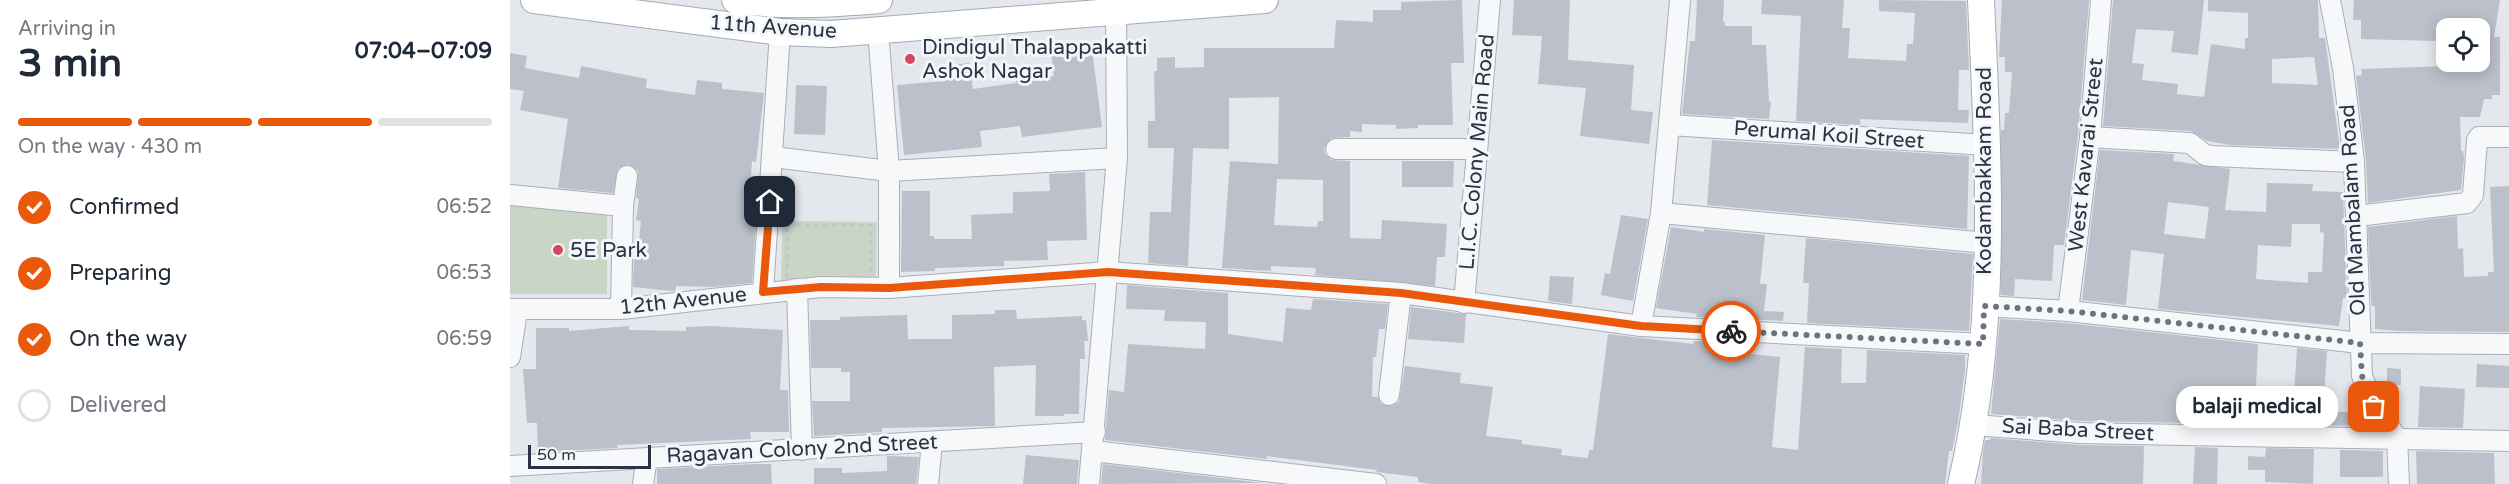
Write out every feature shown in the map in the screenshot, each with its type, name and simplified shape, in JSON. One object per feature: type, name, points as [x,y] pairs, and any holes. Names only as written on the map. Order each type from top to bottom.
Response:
[{"type":"main road","name":"11th Avenue","points":[[534,0],[780,32],[831,34],[1117,6],[1265,0]]},
{"type":"main road","name":"11th Avenue","points":[[735,0],[765,4],[879,0]]},
{"type":"main road","name":"Kodambakkam Road","points":[[1961,484],[1974,425],[1983,344],[1987,243],[1987,145],[1981,0]]},
{"type":"main road","points":[[831,34],[834,2]]},
{"type":"street","name":"L.I.C. Colony Main Road","points":[[1464,303],[1490,0]]},
{"type":"street","points":[[1641,326],[1661,213],[1680,0]]},
{"type":"street","name":"West Kavarai Street","points":[[2068,311],[2090,137],[2101,0]]},
{"type":"street","name":"Old Mambalam Road","points":[[2330,0],[2343,68],[2354,162],[2362,376],[2374,407],[2397,438]]},
{"type":"street","points":[[1089,484],[1117,158],[1117,6]]},
{"type":"street","points":[[878,30],[889,171],[889,288]]},
{"type":"street","points":[[763,292],[780,32]]},
{"type":"street","name":"Perumal Koil Street","points":[[1670,125],[1987,145]]},
{"type":"street","points":[[2090,137],[2190,143],[2205,155],[2212,156],[2354,162]]},
{"type":"street","points":[[2357,216],[2467,203],[2473,195],[2477,140],[2479,137],[2509,137]]},
{"type":"street","points":[[1336,149],[1476,149]]},
{"type":"street","points":[[773,157],[889,171],[1117,158]]},
{"type":"street","points":[[621,309],[623,206],[627,176]]},
{"type":"street","points":[[510,195],[623,206]]},
{"type":"street","points":[[1661,213],[1987,243]]},
{"type":"street","name":"12th Avenue","points":[[513,310],[621,309],[763,292],[792,284],[889,288],[1108,272],[1401,293],[1641,326],[1983,344]]},
{"type":"street","points":[[792,284],[802,450]]},
{"type":"street","points":[[1389,395],[1401,293]]},
{"type":"street","points":[[1984,306],[2068,311],[2360,343],[2509,345]]},
{"type":"street","points":[[510,357],[513,310]]},
{"type":"street","name":"Sai Baba Street","points":[[1974,425],[2080,433],[2509,441]]},
{"type":"street","points":[[2397,438],[2398,484]]},
{"type":"street","points":[[928,484],[932,442]]},
{"type":"street","name":"Ragavan Colony 2nd Street","points":[[510,466],[932,442],[1094,442],[1376,484]]},
{"type":"street","points":[[643,484],[647,458]]},
{"type":"path","points":[[787,225],[871,225],[871,280],[792,284],[787,225]]},
{"type":"green space","name":"5E Park","points":[[510,197],[607,207],[607,294],[510,294]]},
{"type":"green space","points":[[782,221],[877,222],[876,283],[781,282]]},
{"type":"building","points":[[1462,0],[1464,63],[1451,63],[1453,125],[1418,125],[1418,128],[1396,129],[1396,125],[1362,124],[1362,132],[1350,131],[1350,137],[1331,138],[1324,148],[1325,154],[1331,160],[1350,161],[1350,238],[1381,239],[1382,220],[1447,224],[1445,257],[1437,257],[1435,286],[1315,275],[1316,268],[1271,266],[1271,271],[1222,268],[1230,161],[1278,164],[1279,97],[1229,98],[1229,149],[1193,148],[1188,266],[1148,263],[1150,212],[1171,212],[1174,148],[1148,148],[1148,121],[1155,121],[1154,71],[1157,71],[1157,58],[1175,57],[1175,68],[1204,67],[1204,48],[1334,48],[1336,20],[1373,22],[1373,10],[1401,10],[1401,2]],"holes":[[[1277,179],[1323,180],[1323,221],[1318,221],[1317,227],[1274,225]]]},
{"type":"building","points":[[1514,0],[1570,0],[1568,60],[1634,65],[1631,110],[1653,112],[1649,144],[1580,136],[1586,88],[1538,84],[1542,36],[1512,35]]},
{"type":"building","points":[[1697,0],[1724,0],[1723,22],[1725,26],[1752,26],[1752,45],[1766,45],[1769,102],[1771,102],[1769,119],[1682,114],[1690,41],[1695,41]]},
{"type":"building","points":[[1762,0],[1844,0],[1842,28],[1850,28],[1848,58],[1906,61],[1907,44],[1913,44],[1915,13],[1879,11],[1879,0],[1966,1],[1969,70],[1959,70],[1958,110],[1969,110],[1968,123],[1860,119],[1860,125],[1796,121],[1801,16],[1761,14]]},
{"type":"building","points":[[2002,0],[2089,0],[2078,136],[2064,245],[2054,245],[2052,281],[2015,279],[2014,296],[2001,295],[2001,130],[2004,130],[2005,113],[2009,113],[2012,72],[2005,72],[2005,57],[1999,57]]},
{"type":"building","points":[[2113,0],[2204,0],[2198,55],[2171,52],[2174,31],[2136,29],[2132,63],[2144,64],[2142,80],[2178,84],[2177,94],[2204,97],[2211,44],[2245,49],[2245,38],[2248,38],[2248,13],[2208,11],[2208,0],[2318,0],[2319,38],[2325,38],[2340,149],[2230,145],[2207,141],[2191,131],[2103,126]],"holes":[[[2314,57],[2318,85],[2272,83],[2272,59]]]},
{"type":"building","points":[[2354,0],[2500,0],[2494,37],[2500,37],[2500,95],[2492,95],[2492,99],[2484,99],[2480,117],[2460,117],[2461,151],[2464,157],[2461,190],[2368,203],[2366,161],[2356,76],[2362,75],[2361,69],[2436,66],[2436,72],[2490,72],[2490,18],[2436,18],[2436,41],[2361,39],[2361,20],[2353,20]]},
{"type":"building","points":[[1091,42],[1102,127],[1022,137],[1020,126],[980,131],[982,147],[904,155],[897,85],[946,81],[943,66],[969,63],[973,89],[1016,83],[1016,80],[1054,76],[1050,47]]},
{"type":"building","points":[[510,53],[527,56],[525,68],[579,78],[581,66],[647,79],[646,88],[695,95],[697,80],[722,83],[722,89],[764,93],[756,162],[752,161],[750,191],[758,192],[752,283],[714,287],[676,286],[675,291],[633,287],[634,259],[637,259],[641,221],[636,220],[639,199],[636,198],[638,171],[628,164],[618,168],[613,193],[558,188],[568,119],[520,110],[524,91],[510,89]]},
{"type":"building","points":[[796,85],[827,86],[825,135],[794,134]]},
{"type":"building","points":[[1712,140],[1969,156],[1967,229],[1707,205]]},
{"type":"building","points":[[2100,150],[2174,154],[2173,161],[2230,169],[2225,210],[2266,212],[2267,183],[2313,184],[2312,191],[2343,192],[2347,298],[2343,298],[2339,326],[2158,309],[2164,254],[2131,250],[2126,305],[2082,300]],"holes":[[[2168,202],[2209,207],[2205,239],[2164,234]],[[2292,224],[2320,224],[2320,232],[2324,233],[2322,272],[2308,272],[2308,283],[2256,279],[2258,245],[2291,247]]]},
{"type":"building","points":[[1402,161],[1454,161],[1453,187],[1402,187]]},
{"type":"building","points":[[1085,172],[1087,240],[1047,241],[1048,260],[1004,261],[1004,266],[935,268],[935,271],[901,272],[902,191],[930,191],[930,236],[934,236],[934,239],[972,239],[971,215],[1013,213],[1013,192],[1050,191],[1049,174]]},
{"type":"building","points":[[2509,186],[2509,332],[2375,329],[2375,306],[2372,306],[2371,298],[2368,227],[2457,216],[2458,249],[2463,248],[2464,277],[2488,276],[2488,272],[2494,272],[2490,187]]},
{"type":"building","points":[[1621,215],[1648,219],[1633,301],[1601,295],[1605,273],[1610,274]]},
{"type":"building","points":[[1671,227],[1704,232],[1704,229],[1765,235],[1760,284],[1767,284],[1764,311],[1784,312],[1783,321],[1696,317],[1697,314],[1656,308]]},
{"type":"building","points":[[1806,238],[1973,254],[1969,331],[1807,323],[1809,283],[1803,283]]},
{"type":"building","points":[[1550,276],[1574,277],[1572,304],[1548,301]]},
{"type":"building","points":[[1127,285],[1228,293],[1228,334],[1283,342],[1286,308],[1311,310],[1313,299],[1388,304],[1385,329],[1379,329],[1376,357],[1373,357],[1372,397],[1378,397],[1381,404],[1393,406],[1399,402],[1405,366],[1461,373],[1460,383],[1493,387],[1486,436],[1522,440],[1522,444],[1562,449],[1561,455],[1588,458],[1589,450],[1593,450],[1608,334],[1693,344],[1694,341],[1750,344],[1750,354],[1780,357],[1772,447],[1798,450],[1805,347],[1842,349],[1841,383],[1866,383],[1867,350],[1965,355],[1965,370],[1958,422],[1952,451],[1949,451],[1945,484],[1431,484],[1418,482],[1418,477],[1376,472],[1377,470],[1267,456],[1267,459],[1105,440],[1109,390],[1124,392],[1128,344],[1205,349],[1206,322],[1164,321],[1165,310],[1126,309]]},
{"type":"building","points":[[1411,307],[1466,314],[1464,343],[1408,339]]},
{"type":"building","points":[[995,310],[1016,310],[1017,319],[1082,316],[1082,320],[1086,320],[1088,341],[1084,341],[1085,359],[1080,359],[1079,414],[1035,416],[1036,365],[994,367],[995,426],[882,428],[882,432],[814,436],[812,401],[850,401],[850,372],[841,372],[841,368],[811,368],[810,320],[907,315],[908,339],[952,339],[952,315],[995,314]]},
{"type":"building","points":[[2000,319],[2067,323],[2258,344],[2255,410],[2293,411],[2297,348],[2327,351],[2323,411],[2365,413],[2366,426],[2081,421],[1991,414]]},
{"type":"building","points":[[629,326],[629,330],[686,331],[686,327],[711,326],[783,330],[780,390],[788,390],[789,432],[750,432],[751,439],[617,445],[618,448],[538,452],[537,423],[527,423],[523,369],[536,369],[536,328],[569,328],[569,331]]},
{"type":"building","points":[[2477,364],[2509,366],[2509,388],[2476,387]]},
{"type":"building","points":[[2387,368],[2401,369],[2401,385],[2387,385]]},
{"type":"building","points":[[2420,386],[2465,389],[2463,428],[2418,427]]},
{"type":"building","points":[[1990,438],[2079,445],[2144,446],[2143,484],[1981,484],[1985,440],[1990,440]]},
{"type":"building","points":[[2195,447],[2218,448],[2217,484],[2193,484]]},
{"type":"building","points":[[2266,448],[2314,449],[2313,484],[2265,482],[2265,470],[2248,470],[2248,456],[2265,457]]},
{"type":"building","points":[[2340,450],[2383,451],[2383,477],[2340,477]]},
{"type":"building","points":[[2416,451],[2494,453],[2495,484],[2417,484]]},
{"type":"building","points":[[1026,455],[1079,460],[1077,484],[1023,484]]},
{"type":"building","points":[[887,456],[919,457],[916,484],[814,484],[814,468],[842,468],[842,473],[887,471]]},
{"type":"building","points":[[771,464],[772,484],[657,484],[657,469]]},
{"type":"building","points":[[1103,464],[1263,483],[1101,484]]},
{"type":"way so far","points":[[1731,331],[1983,344],[1984,306],[2068,311],[2360,343],[2362,376],[2374,407]]},
{"type":"place","name":"Dindigul Thalappakatti Ashok Nagar","points":[[910,59]]},
{"type":"place","name":"5E Park","points":[[558,250]]},
{"type":"place","name":"balaji medical","points":[[2374,407]]},
{"type":"route","points":[[770,202],[763,292],[821,287],[889,288],[1108,272],[1401,293],[1641,326],[1731,331]]}]
